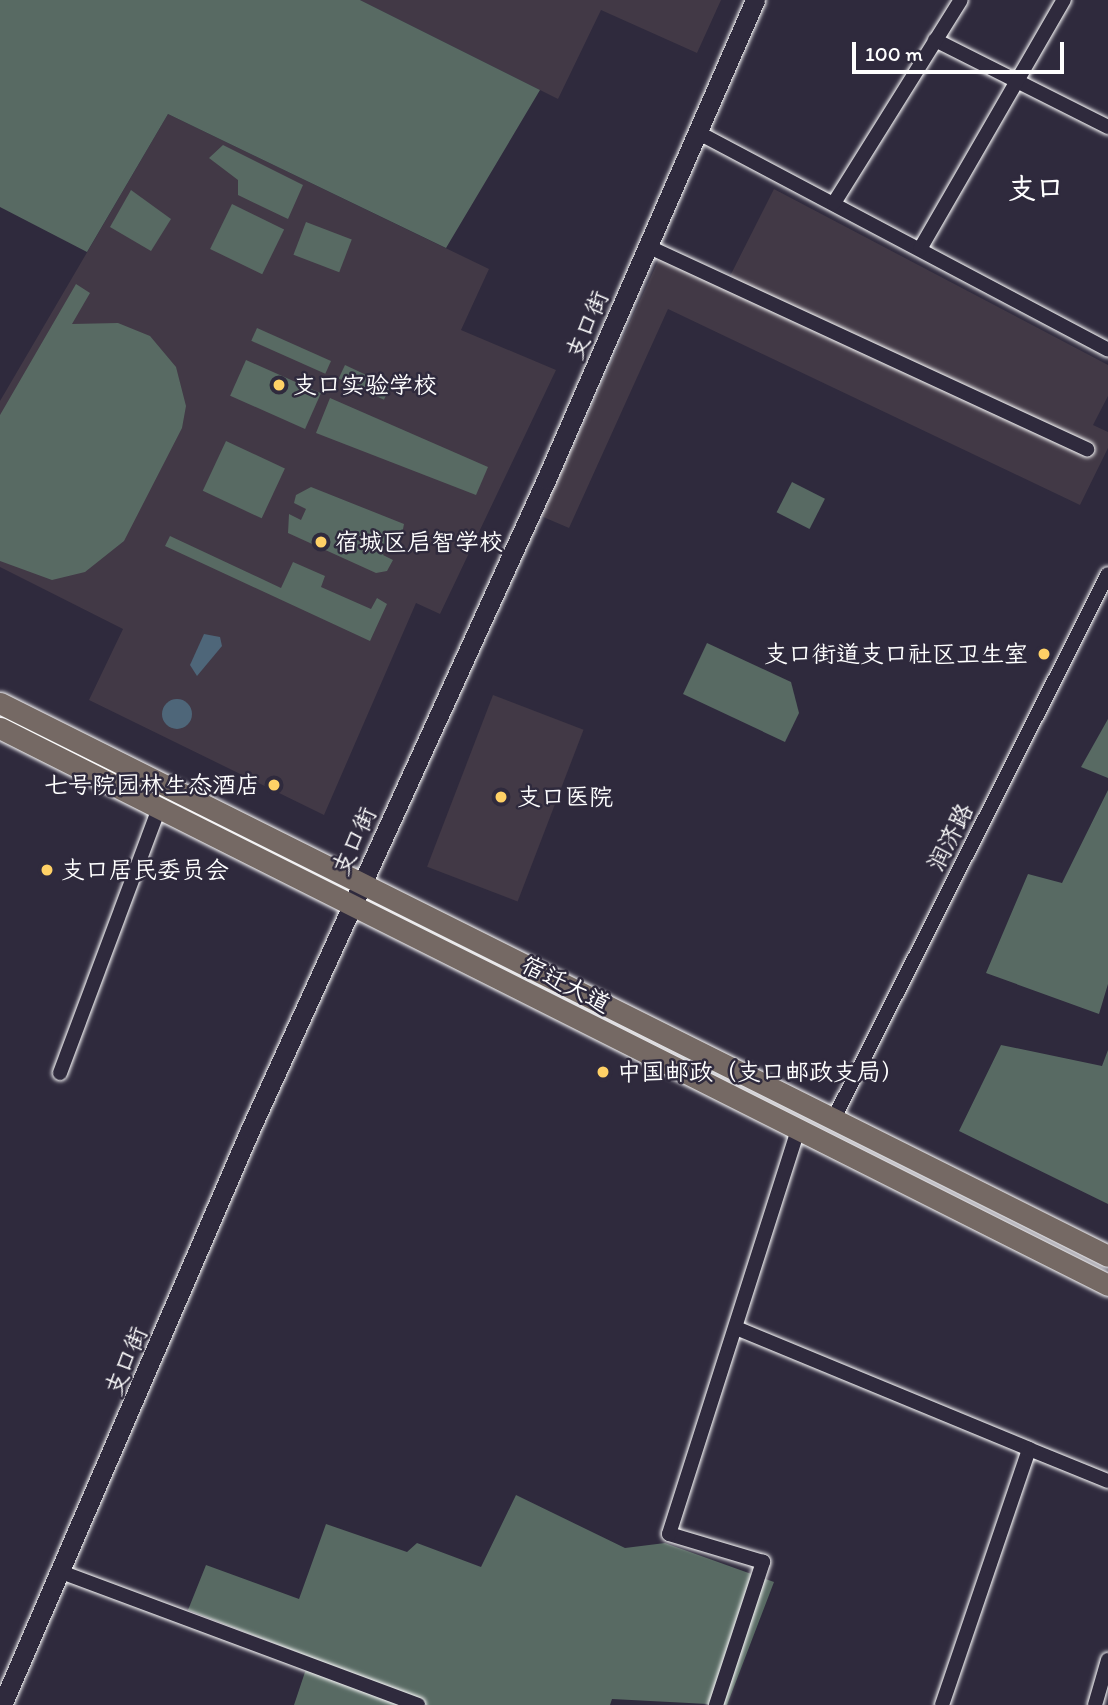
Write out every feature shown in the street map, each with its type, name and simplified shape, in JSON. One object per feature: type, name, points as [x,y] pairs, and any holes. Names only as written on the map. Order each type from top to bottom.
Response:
[{"type":"main road","name":"宿迁大道","points":[[0,703],[1108,1256]]},
{"type":"main road","name":"宿迁大道","points":[[0,728],[1108,1286]]},
{"type":"street","name":"支口街","points":[[2,1705],[361,884],[755,0]]},
{"type":"street","points":[[834,203],[961,0]]},
{"type":"street","points":[[920,249],[1064,0]]},
{"type":"street","points":[[935,40],[1108,127]]},
{"type":"street","points":[[697,132],[1108,350]]},
{"type":"street","points":[[647,246],[1087,449]]},
{"type":"street","name":"润济路","points":[[834,1120],[1108,574]]},
{"type":"street","points":[[60,1073],[159,808]]},
{"type":"street","points":[[716,1705],[763,1562],[669,1534],[798,1130]]},
{"type":"street","points":[[736,1328],[1108,1481]]},
{"type":"street","points":[[942,1705],[1029,1449]]},
{"type":"street","points":[[61,1572],[418,1705]]},
{"type":"street","points":[[1095,1705],[1108,1660]]},
{"type":"shaded area","points":[[360,0],[721,0],[697,53],[601,10],[558,99]]},
{"type":"shaded area","name":"支口实验学校","points":[[168,114],[489,269],[461,330],[556,370],[440,614],[416,603],[324,815],[89,700],[123,629],[0,567],[0,401]]},
{"type":"shaded area","points":[[774,189],[1108,365],[1108,396],[1093,425],[1108,432],[1108,448],[1080,505],[668,309],[569,528],[541,516],[660,257],[725,286]]},
{"type":"shaded area","name":"支口医院","points":[[493,695],[584,730],[518,902],[427,867]]},
{"type":"green space","points":[[0,0],[360,0],[540,90],[446,248],[168,114],[87,252],[0,207]]},
{"type":"green space","points":[[223,145],[303,185],[288,219],[238,195],[238,180],[209,158]]},
{"type":"green space","points":[[131,190],[171,219],[151,251],[110,227]]},
{"type":"green space","points":[[232,204],[284,229],[262,274],[210,249]]},
{"type":"green space","points":[[306,222],[352,240],[339,272],[293,255]]},
{"type":"green space","points":[[76,284],[90,293],[72,324],[118,323],[150,336],[176,367],[186,406],[182,428],[124,541],[85,572],[52,580],[0,561],[0,415]]},
{"type":"green space","points":[[257,328],[331,361],[325,374],[251,341]]},
{"type":"green space","points":[[246,360],[321,393],[305,429],[230,396]]},
{"type":"green space","points":[[345,365],[390,386],[384,400],[339,379]]},
{"type":"green space","points":[[330,398],[488,467],[476,495],[316,433]]},
{"type":"green space","points":[[226,441],[285,468],[262,518],[203,491]]},
{"type":"green space","points":[[792,482],[825,499],[810,529],[777,512]]},
{"type":"green space","points":[[311,487],[404,524],[399,550],[388,544],[383,555],[393,560],[387,571],[376,573],[288,533],[289,514],[301,520],[306,509],[294,503],[296,495]]},
{"type":"green space","points":[[170,536],[281,588],[293,562],[325,576],[321,587],[371,609],[377,598],[387,604],[370,641],[165,546]]},
{"type":"green space","points":[[707,643],[791,682],[799,713],[785,742],[683,694]]},
{"type":"green space","points":[[1108,719],[1108,778],[1081,767]]},
{"type":"green space","points":[[1108,790],[1108,984],[1099,1014],[986,973],[1028,874],[1062,883]]},
{"type":"green space","points":[[1001,1045],[1102,1066],[1108,1050],[1108,1204],[959,1131]]},
{"type":"green space","points":[[516,1495],[625,1548],[665,1543],[774,1582],[727,1705],[612,1699],[610,1705],[294,1705],[310,1657],[188,1610],[206,1565],[299,1599],[326,1524],[407,1552],[417,1543],[481,1567]]},
{"type":"water","points":[[204,634],[220,637],[222,646],[197,676],[190,665]]},
{"type":"water","points":[[177,699],[183,700],[191,708],[191,720],[183,728],[177,729],[171,728],[163,720],[162,714],[163,708],[171,700]]},
{"type":"place","name":"支口实验学校","points":[[279,385]]},
{"type":"place","name":"宿城区启智学校","points":[[321,542]]},
{"type":"place","name":"支口街道支口社区卫生室","points":[[1044,654]]},
{"type":"place","name":"七号院园林生态酒店","points":[[274,785]]},
{"type":"place","name":"支口医院","points":[[501,797]]},
{"type":"place","name":"支口居民委员会","points":[[47,870]]},
{"type":"place","name":"中国邮政（支口邮政支局）","points":[[603,1072]]},
{"type":"district","name":"支口","points":[[1036,188]]}]
